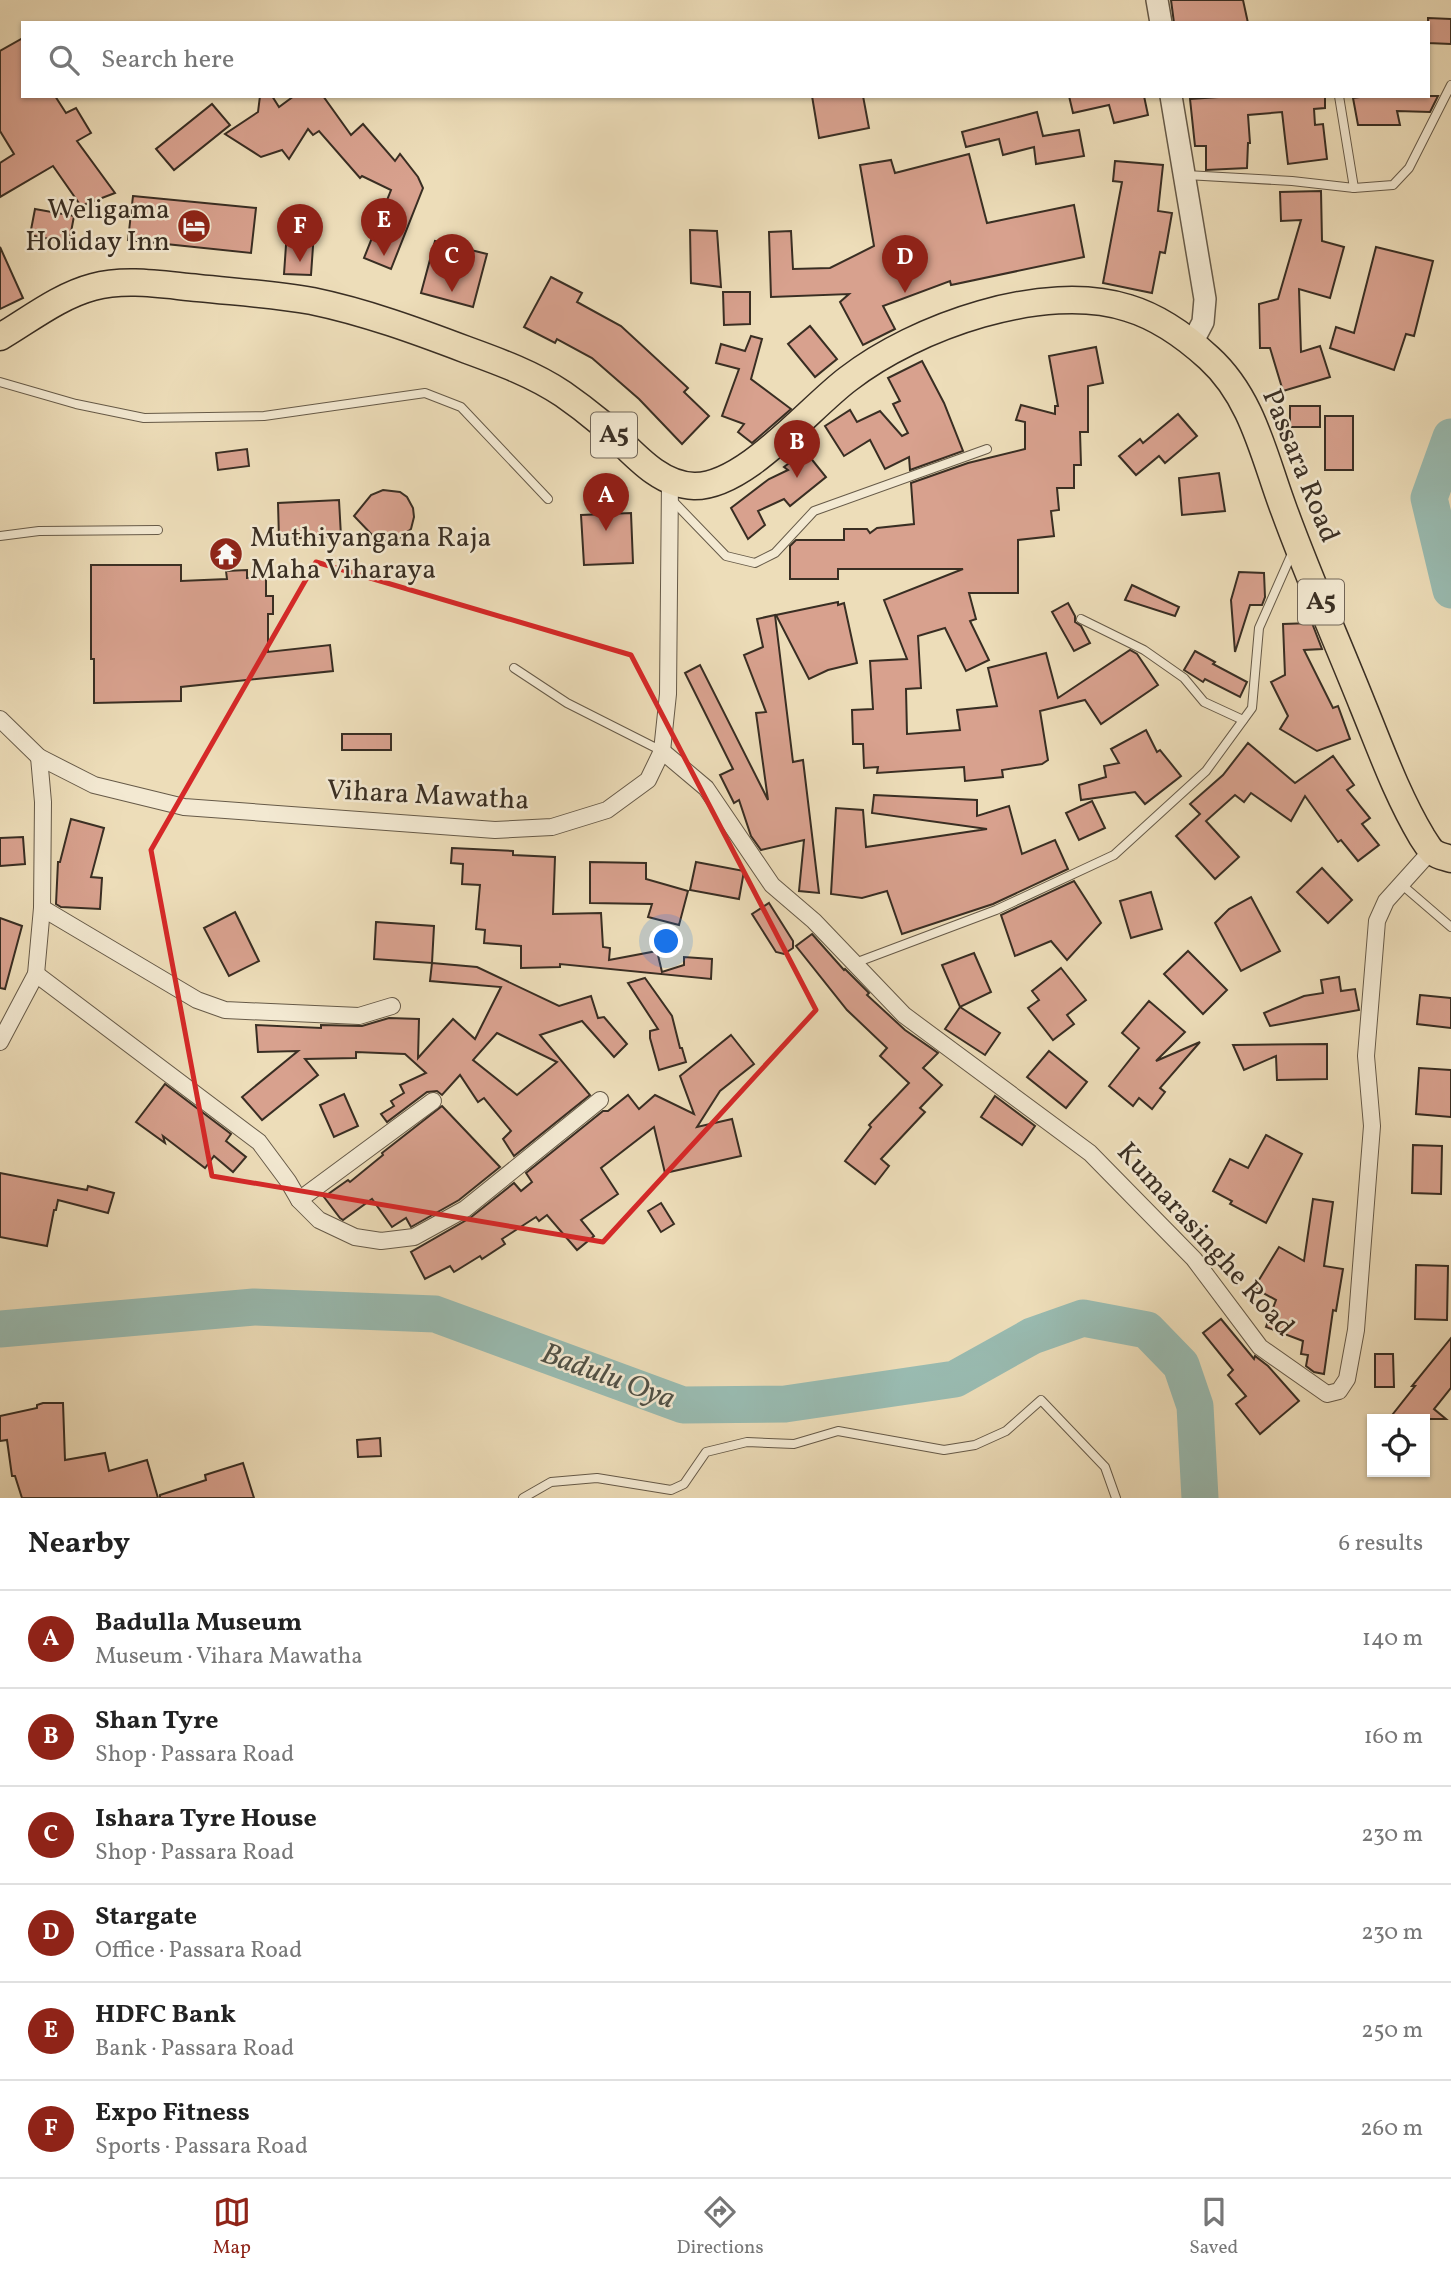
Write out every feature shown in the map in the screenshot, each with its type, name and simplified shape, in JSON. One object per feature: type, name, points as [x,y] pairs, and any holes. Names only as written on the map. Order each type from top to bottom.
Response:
[{"type":"highway","name":"A5","points":[[0,337],[75,293],[108,284],[178,287],[309,301],[350,310],[521,371],[561,393],[648,466],[669,489]]},
{"type":"highway","name":"Passara Road","points":[[669,489],[718,482],[729,477],[764,454],[827,396],[877,358],[924,333],[971,316],[1050,302],[1093,301],[1113,304],[1149,316],[1192,343],[1224,374],[1246,408],[1268,459],[1297,544],[1404,807],[1441,855]]},
{"type":"street","points":[[1157,0],[1161,21]]},
{"type":"street","points":[[1171,98],[1205,299],[1203,322],[1192,343]]},
{"type":"street","name":"Vihara Mawatha","points":[[0,719],[39,757],[94,785],[184,807],[495,831],[552,828],[607,810],[648,780],[663,751],[668,694],[669,489]]},
{"type":"street","name":"Kumarasinghe Road","points":[[663,751],[706,788],[772,885],[814,921],[904,1015],[1090,1153],[1194,1259],[1260,1347],[1326,1394],[1339,1391],[1348,1379],[1356,1329],[1372,1126],[1366,1056],[1377,920],[1386,901],[1401,884],[1441,855]]},
{"type":"street","points":[[0,1042],[36,974],[42,908],[43,802],[39,757]]},
{"type":"street","points":[[42,908],[197,1000],[225,1010],[359,1016],[392,1006]]},
{"type":"street","points":[[36,974],[259,1142],[299,1200],[319,1220],[355,1237],[381,1241],[414,1237],[465,1209],[600,1100]]},
{"type":"street","points":[[299,1200],[433,1101]]},
{"type":"lane","points":[[1183,175],[1292,181],[1354,188],[1393,185],[1409,168],[1451,85]]},
{"type":"lane","points":[[1339,98],[1354,188]]},
{"type":"lane","points":[[0,383],[76,404],[144,418],[264,416],[425,393],[461,407],[548,499]]},
{"type":"lane","points":[[669,489],[726,556],[755,563],[775,553],[814,511],[987,450]]},
{"type":"lane","points":[[0,536],[39,531],[158,530]]},
{"type":"lane","points":[[855,964],[996,910],[1114,855],[1206,771],[1252,708],[1259,628],[1297,544]]},
{"type":"lane","points":[[1081,619],[1144,650],[1184,678],[1204,702],[1243,720]]},
{"type":"lane","points":[[514,668],[567,703],[663,751]]},
{"type":"lane","points":[[1401,884],[1451,928]]},
{"type":"lane","points":[[523,1498],[551,1482],[597,1478],[671,1490],[684,1484],[706,1452],[747,1441],[794,1444],[838,1431],[944,1450],[975,1445],[1006,1431],[1041,1400],[1105,1467],[1116,1498]]},
{"type":"highlighted area","points":[[316,562],[631,655],[816,1010],[603,1242],[212,1176],[151,850]]},
{"type":"building","points":[[1171,0],[1243,0],[1248,21],[1174,21]]},
{"type":"building","points":[[1428,18],[1451,19],[1451,44],[1430,43]]},
{"type":"building","points":[[21,39],[21,98],[56,98],[66,113],[76,108],[91,133],[77,141],[115,193],[81,206],[53,166],[0,197],[0,163],[14,154],[0,131],[0,51]]},
{"type":"building","points":[[1438,96],[1430,112],[1397,111],[1400,125],[1358,125],[1353,98]]},
{"type":"building","points":[[260,98],[273,98],[279,107],[291,98],[324,98],[351,135],[363,124],[395,161],[400,154],[423,188],[391,269],[364,258],[391,190],[362,176],[360,178],[319,131],[313,135],[308,129],[289,159],[282,150],[261,157],[225,134],[258,112]]},
{"type":"building","points":[[812,98],[863,98],[869,128],[819,138]]},
{"type":"building","points":[[1069,98],[1144,98],[1148,115],[1114,123],[1109,105],[1073,113]]},
{"type":"building","points":[[1325,98],[1325,108],[1314,109],[1315,125],[1323,124],[1327,159],[1288,164],[1282,112],[1248,115],[1250,143],[1247,168],[1206,170],[1206,146],[1195,146],[1190,99]]},
{"type":"building","points":[[212,104],[230,125],[174,170],[156,149]]},
{"type":"building","points":[[1037,112],[1043,136],[1079,130],[1084,156],[1036,164],[1034,147],[1003,155],[999,139],[966,147],[962,132]]},
{"type":"building","points":[[969,154],[987,223],[1074,205],[1084,257],[951,285],[950,281],[883,306],[895,329],[863,345],[840,302],[849,294],[771,297],[769,232],[791,231],[793,269],[830,268],[874,246],[860,165],[891,160],[895,173]]},
{"type":"building","points":[[1115,161],[1163,165],[1158,211],[1172,213],[1165,253],[1160,252],[1152,293],[1103,283],[1122,182],[1113,181]]},
{"type":"building","points":[[1321,191],[1322,241],[1344,247],[1330,298],[1299,289],[1301,352],[1320,346],[1330,377],[1283,391],[1270,348],[1260,348],[1259,304],[1278,299],[1301,220],[1281,221],[1280,192]]},
{"type":"building","points":[[133,196],[256,208],[251,253],[128,240]]},
{"type":"building","points":[[35,209],[74,216],[69,243],[30,235]]},
{"type":"building","points":[[690,230],[717,231],[721,287],[691,283]]},
{"type":"building","points":[[287,231],[314,232],[311,275],[284,274]]},
{"type":"building","points":[[435,241],[487,254],[473,307],[421,293]]},
{"type":"building","points":[[0,247],[23,298],[0,309]]},
{"type":"building","points":[[1376,247],[1433,261],[1414,336],[1406,334],[1394,370],[1330,348],[1336,327],[1354,333]]},
{"type":"building","points":[[551,277],[582,293],[577,302],[621,326],[688,388],[684,392],[709,416],[682,444],[639,399],[592,358],[557,339],[555,343],[524,327]]},
{"type":"building","points":[[723,292],[750,292],[750,324],[724,325]]},
{"type":"building","points":[[810,326],[837,359],[815,377],[788,344]]},
{"type":"building","points":[[751,336],[762,339],[751,379],[791,409],[752,443],[738,432],[744,424],[722,416],[739,369],[716,363],[721,344],[745,351]]},
{"type":"building","points":[[1096,347],[1103,383],[1088,386],[1088,432],[1080,432],[1081,465],[1074,465],[1074,488],[1057,488],[1059,510],[1051,511],[1054,536],[1018,540],[1018,593],[969,593],[976,619],[970,621],[989,660],[966,671],[945,628],[918,636],[921,688],[906,689],[907,734],[960,730],[957,710],[997,706],[988,668],[1046,653],[1058,698],[1130,650],[1137,654],[1158,685],[1101,724],[1085,700],[1040,711],[1048,760],[1042,764],[1002,770],[1003,777],[965,781],[964,767],[877,773],[878,767],[864,768],[863,744],[853,744],[852,710],[873,709],[870,661],[907,659],[884,600],[963,569],[838,569],[838,579],[790,579],[790,546],[796,540],[844,540],[844,529],[867,529],[870,533],[877,528],[914,524],[911,483],[968,463],[1025,449],[1025,422],[1016,420],[1021,405],[1055,414],[1055,406],[1058,406],[1049,356]]},
{"type":"building","points":[[922,361],[944,403],[963,451],[910,470],[909,457],[885,469],[870,440],[844,456],[825,426],[850,410],[857,422],[880,411],[902,436],[908,433],[893,404],[900,401],[888,378]]},
{"type":"building","points":[[1290,406],[1320,406],[1320,427],[1290,427]]},
{"type":"building","points":[[1178,414],[1197,436],[1165,463],[1159,456],[1136,475],[1119,456],[1140,439],[1143,443]]},
{"type":"building","points":[[1325,416],[1353,416],[1353,470],[1325,470]]},
{"type":"building","points":[[247,449],[249,466],[218,470],[216,453]]},
{"type":"building","points":[[805,451],[826,477],[790,506],[784,499],[758,511],[765,525],[748,539],[731,508],[769,479],[788,470],[784,467]]},
{"type":"building","points":[[1219,473],[1225,511],[1182,515],[1179,478]]},
{"type":"building","points":[[383,490],[400,492],[407,497],[413,508],[411,529],[397,540],[376,539],[354,516],[371,495]]},
{"type":"building","points":[[339,500],[341,536],[279,539],[278,503]]},
{"type":"building","points":[[631,513],[633,563],[584,565],[581,515]]},
{"type":"building","points":[[91,565],[181,565],[181,581],[227,579],[226,571],[247,570],[247,578],[266,577],[266,596],[273,596],[273,614],[268,614],[268,652],[330,645],[333,671],[181,687],[181,701],[94,703]]},
{"type":"building","points":[[1239,572],[1264,573],[1265,597],[1262,605],[1250,605],[1235,652],[1231,600]]},
{"type":"building","points":[[1132,585],[1179,607],[1175,616],[1125,600]]},
{"type":"building","points":[[838,602],[838,605],[844,603],[857,663],[828,670],[809,679],[776,615]]},
{"type":"building","points":[[1068,603],[1075,622],[1081,626],[1090,643],[1074,651],[1052,612]]},
{"type":"building","points":[[775,615],[793,762],[803,760],[819,893],[799,891],[804,840],[761,850],[751,836],[739,800],[734,803],[720,775],[733,769],[685,673],[700,665],[768,800],[756,713],[766,712],[744,655],[763,647],[757,619]]},
{"type":"building","points":[[1312,623],[1322,649],[1304,650],[1333,708],[1338,706],[1350,739],[1317,751],[1280,729],[1288,716],[1271,682],[1285,675],[1283,624]]},
{"type":"building","points":[[1195,651],[1247,682],[1240,697],[1205,679],[1203,682],[1184,670]]},
{"type":"building","points":[[1146,730],[1157,752],[1160,750],[1181,776],[1145,804],[1135,792],[1081,800],[1079,785],[1106,777],[1104,766],[1119,763],[1111,749]]},
{"type":"building","points":[[342,734],[391,734],[391,750],[342,750]]},
{"type":"building","points":[[1248,743],[1295,783],[1333,756],[1354,785],[1347,790],[1370,818],[1362,824],[1379,845],[1358,861],[1341,840],[1338,842],[1305,796],[1291,821],[1251,793],[1244,802],[1235,795],[1206,821],[1239,857],[1215,879],[1176,836],[1200,814],[1190,804],[1223,775]]},
{"type":"building","points":[[874,795],[977,800],[977,816],[1009,806],[1022,854],[1055,840],[1068,869],[993,904],[902,934],[887,891],[862,898],[831,894],[836,808],[863,810],[866,847],[987,829],[872,813]]},
{"type":"building","points":[[1092,801],[1105,828],[1079,840],[1066,813]]},
{"type":"building","points":[[71,819],[104,828],[91,877],[102,878],[100,909],[61,907],[56,904],[58,862]]},
{"type":"building","points":[[23,837],[25,864],[0,866],[0,838]]},
{"type":"building","points":[[452,848],[513,851],[513,855],[555,857],[553,914],[601,913],[603,947],[610,948],[609,960],[657,951],[662,972],[684,965],[684,957],[712,959],[711,979],[560,964],[560,967],[521,968],[521,946],[484,943],[485,930],[476,929],[480,885],[462,884],[463,864],[451,863]]},
{"type":"building","points":[[590,862],[646,863],[646,879],[688,891],[679,925],[648,917],[652,904],[590,903]]},
{"type":"building","points":[[696,862],[744,871],[739,899],[690,890]]},
{"type":"building","points":[[1322,868],[1352,900],[1328,923],[1297,892]]},
{"type":"building","points":[[1074,881],[1101,923],[1067,960],[1051,941],[1015,956],[1001,915]]},
{"type":"building","points":[[1151,892],[1162,929],[1131,938],[1120,901]]},
{"type":"building","points":[[1251,897],[1280,951],[1241,971],[1215,923],[1229,909]]},
{"type":"building","points":[[769,903],[793,941],[793,948],[784,954],[776,952],[752,914]]},
{"type":"building","points":[[235,912],[259,961],[229,976],[204,928]]},
{"type":"building","points":[[0,918],[22,926],[5,989],[0,988]]},
{"type":"building","points":[[376,922],[434,926],[432,963],[374,959]]},
{"type":"building","points":[[812,934],[869,993],[867,995],[905,1030],[938,1053],[923,1068],[942,1085],[920,1108],[925,1112],[881,1159],[889,1166],[875,1184],[845,1161],[871,1127],[869,1125],[909,1083],[880,1056],[887,1048],[847,1010],[796,946]]},
{"type":"building","points":[[1188,951],[1227,990],[1203,1014],[1164,974]]},
{"type":"building","points":[[974,953],[991,992],[960,1007],[942,965]]},
{"type":"building","points":[[432,963],[477,967],[559,1006],[591,996],[598,1018],[604,1017],[627,1044],[614,1057],[582,1021],[540,1035],[590,1095],[514,1156],[503,1139],[511,1131],[484,1098],[478,1102],[460,1075],[442,1095],[437,1091],[427,1092],[387,1122],[381,1114],[394,1106],[391,1101],[404,1093],[400,1085],[426,1073],[405,1054],[356,1052],[356,1058],[305,1059],[318,1075],[262,1120],[242,1097],[298,1051],[258,1052],[256,1025],[321,1028],[321,1025],[362,1026],[389,1018],[419,1019],[418,1058],[453,1019],[475,1039],[501,987],[430,981]],"holes":[[[497,1033],[557,1062],[517,1095],[473,1060]]]},
{"type":"building","points":[[1061,968],[1086,1000],[1067,1015],[1074,1024],[1053,1040],[1028,1008],[1039,1000],[1032,991]]},
{"type":"building","points":[[1339,977],[1341,991],[1355,989],[1359,1010],[1270,1026],[1264,1013],[1304,996],[1323,993],[1321,980]]},
{"type":"building","points":[[645,978],[672,1016],[686,1062],[659,1070],[650,1038],[650,1031],[658,1029],[628,983]]},
{"type":"building","points":[[1420,995],[1451,998],[1451,1028],[1417,1024]]},
{"type":"building","points":[[1149,1001],[1185,1032],[1156,1061],[1200,1042],[1160,1088],[1165,1092],[1152,1109],[1139,1098],[1133,1106],[1109,1086],[1139,1048],[1122,1033]]},
{"type":"building","points":[[960,1007],[1000,1033],[985,1055],[945,1029]]},
{"type":"building","points":[[731,1035],[754,1064],[720,1091],[697,1127],[732,1119],[741,1156],[665,1173],[654,1127],[601,1168],[618,1194],[581,1220],[594,1236],[577,1250],[547,1215],[539,1221],[536,1217],[502,1239],[505,1244],[482,1259],[480,1256],[454,1272],[450,1266],[425,1279],[411,1252],[470,1218],[514,1183],[521,1191],[532,1182],[526,1173],[603,1111],[608,1111],[628,1095],[639,1109],[655,1095],[694,1114],[680,1076]]},
{"type":"building","points":[[1327,1044],[1327,1079],[1277,1080],[1276,1056],[1244,1070],[1233,1045]]},
{"type":"building","points":[[1049,1051],[1087,1082],[1066,1108],[1027,1077]]},
{"type":"building","points":[[1419,1068],[1451,1070],[1451,1117],[1416,1114]]},
{"type":"building","points":[[165,1084],[231,1134],[226,1141],[246,1157],[233,1172],[214,1156],[205,1168],[163,1136],[165,1143],[136,1122]]},
{"type":"building","points":[[344,1094],[358,1126],[334,1137],[320,1105]]},
{"type":"building","points":[[995,1096],[1035,1126],[1022,1145],[981,1117]]},
{"type":"building","points":[[442,1106],[500,1167],[459,1200],[411,1227],[406,1218],[392,1227],[372,1199],[343,1220],[340,1218],[324,1197],[348,1180],[350,1182]]},
{"type":"building","points":[[1266,1135],[1302,1154],[1266,1223],[1230,1204],[1232,1201],[1213,1191],[1230,1159],[1248,1168]]},
{"type":"building","points":[[1413,1145],[1442,1146],[1441,1194],[1412,1193]]},
{"type":"building","points":[[0,1173],[87,1190],[88,1186],[114,1193],[108,1213],[58,1200],[47,1246],[0,1237]]},
{"type":"building","points":[[1313,1199],[1333,1202],[1324,1266],[1343,1269],[1336,1311],[1333,1310],[1324,1374],[1314,1372],[1306,1366],[1308,1355],[1301,1354],[1303,1341],[1266,1327],[1276,1300],[1254,1288],[1279,1247],[1304,1261]]},
{"type":"building","points":[[661,1203],[674,1224],[661,1232],[648,1211]]},
{"type":"building","points":[[1416,1265],[1448,1266],[1447,1320],[1415,1319]]},
{"type":"building","points":[[1221,1319],[1254,1359],[1255,1356],[1268,1366],[1299,1401],[1260,1434],[1236,1404],[1246,1396],[1228,1375],[1233,1370],[1203,1333]]},
{"type":"building","points":[[1451,1338],[1451,1388],[1434,1409],[1446,1419],[1430,1419],[1430,1414],[1393,1414],[1415,1386],[1412,1386]]},
{"type":"building","points":[[1375,1354],[1393,1354],[1394,1387],[1375,1387]]},
{"type":"building","points":[[63,1403],[65,1460],[105,1453],[109,1471],[147,1460],[158,1498],[22,1498],[15,1476],[12,1476],[7,1440],[0,1441],[0,1416],[37,1408],[37,1405]]},
{"type":"building","points":[[380,1438],[381,1456],[358,1457],[357,1440]]},
{"type":"building","points":[[243,1463],[254,1498],[160,1498],[160,1495],[206,1480],[205,1475]]},
{"type":"waterway","name":"Badulu Oya","points":[[1451,437],[1429,498],[1451,590]]},
{"type":"waterway","name":"Badulu Oya","points":[[0,1329],[254,1307],[435,1314],[683,1405],[785,1404],[955,1379],[1032,1336],[1083,1318],[1147,1330],[1181,1365],[1195,1406],[1200,1498]]},
{"type":"place","name":"Weligama Holiday Inn","points":[[194,226]]},
{"type":"place","name":"HDFC Bank","points":[[384,256]]},
{"type":"place","name":"Expo Fitness","points":[[300,262]]},
{"type":"place","name":"Ishara Tyre House","points":[[452,292]]},
{"type":"place","name":"Stargate","points":[[905,293]]},
{"type":"place","name":"Shan Tyre","points":[[797,478]]},
{"type":"place","name":"Badulla Museum","points":[[606,531]]},
{"type":"place","name":"Muthiyangana Raja Maha Viharaya","points":[[226,554]]}]
